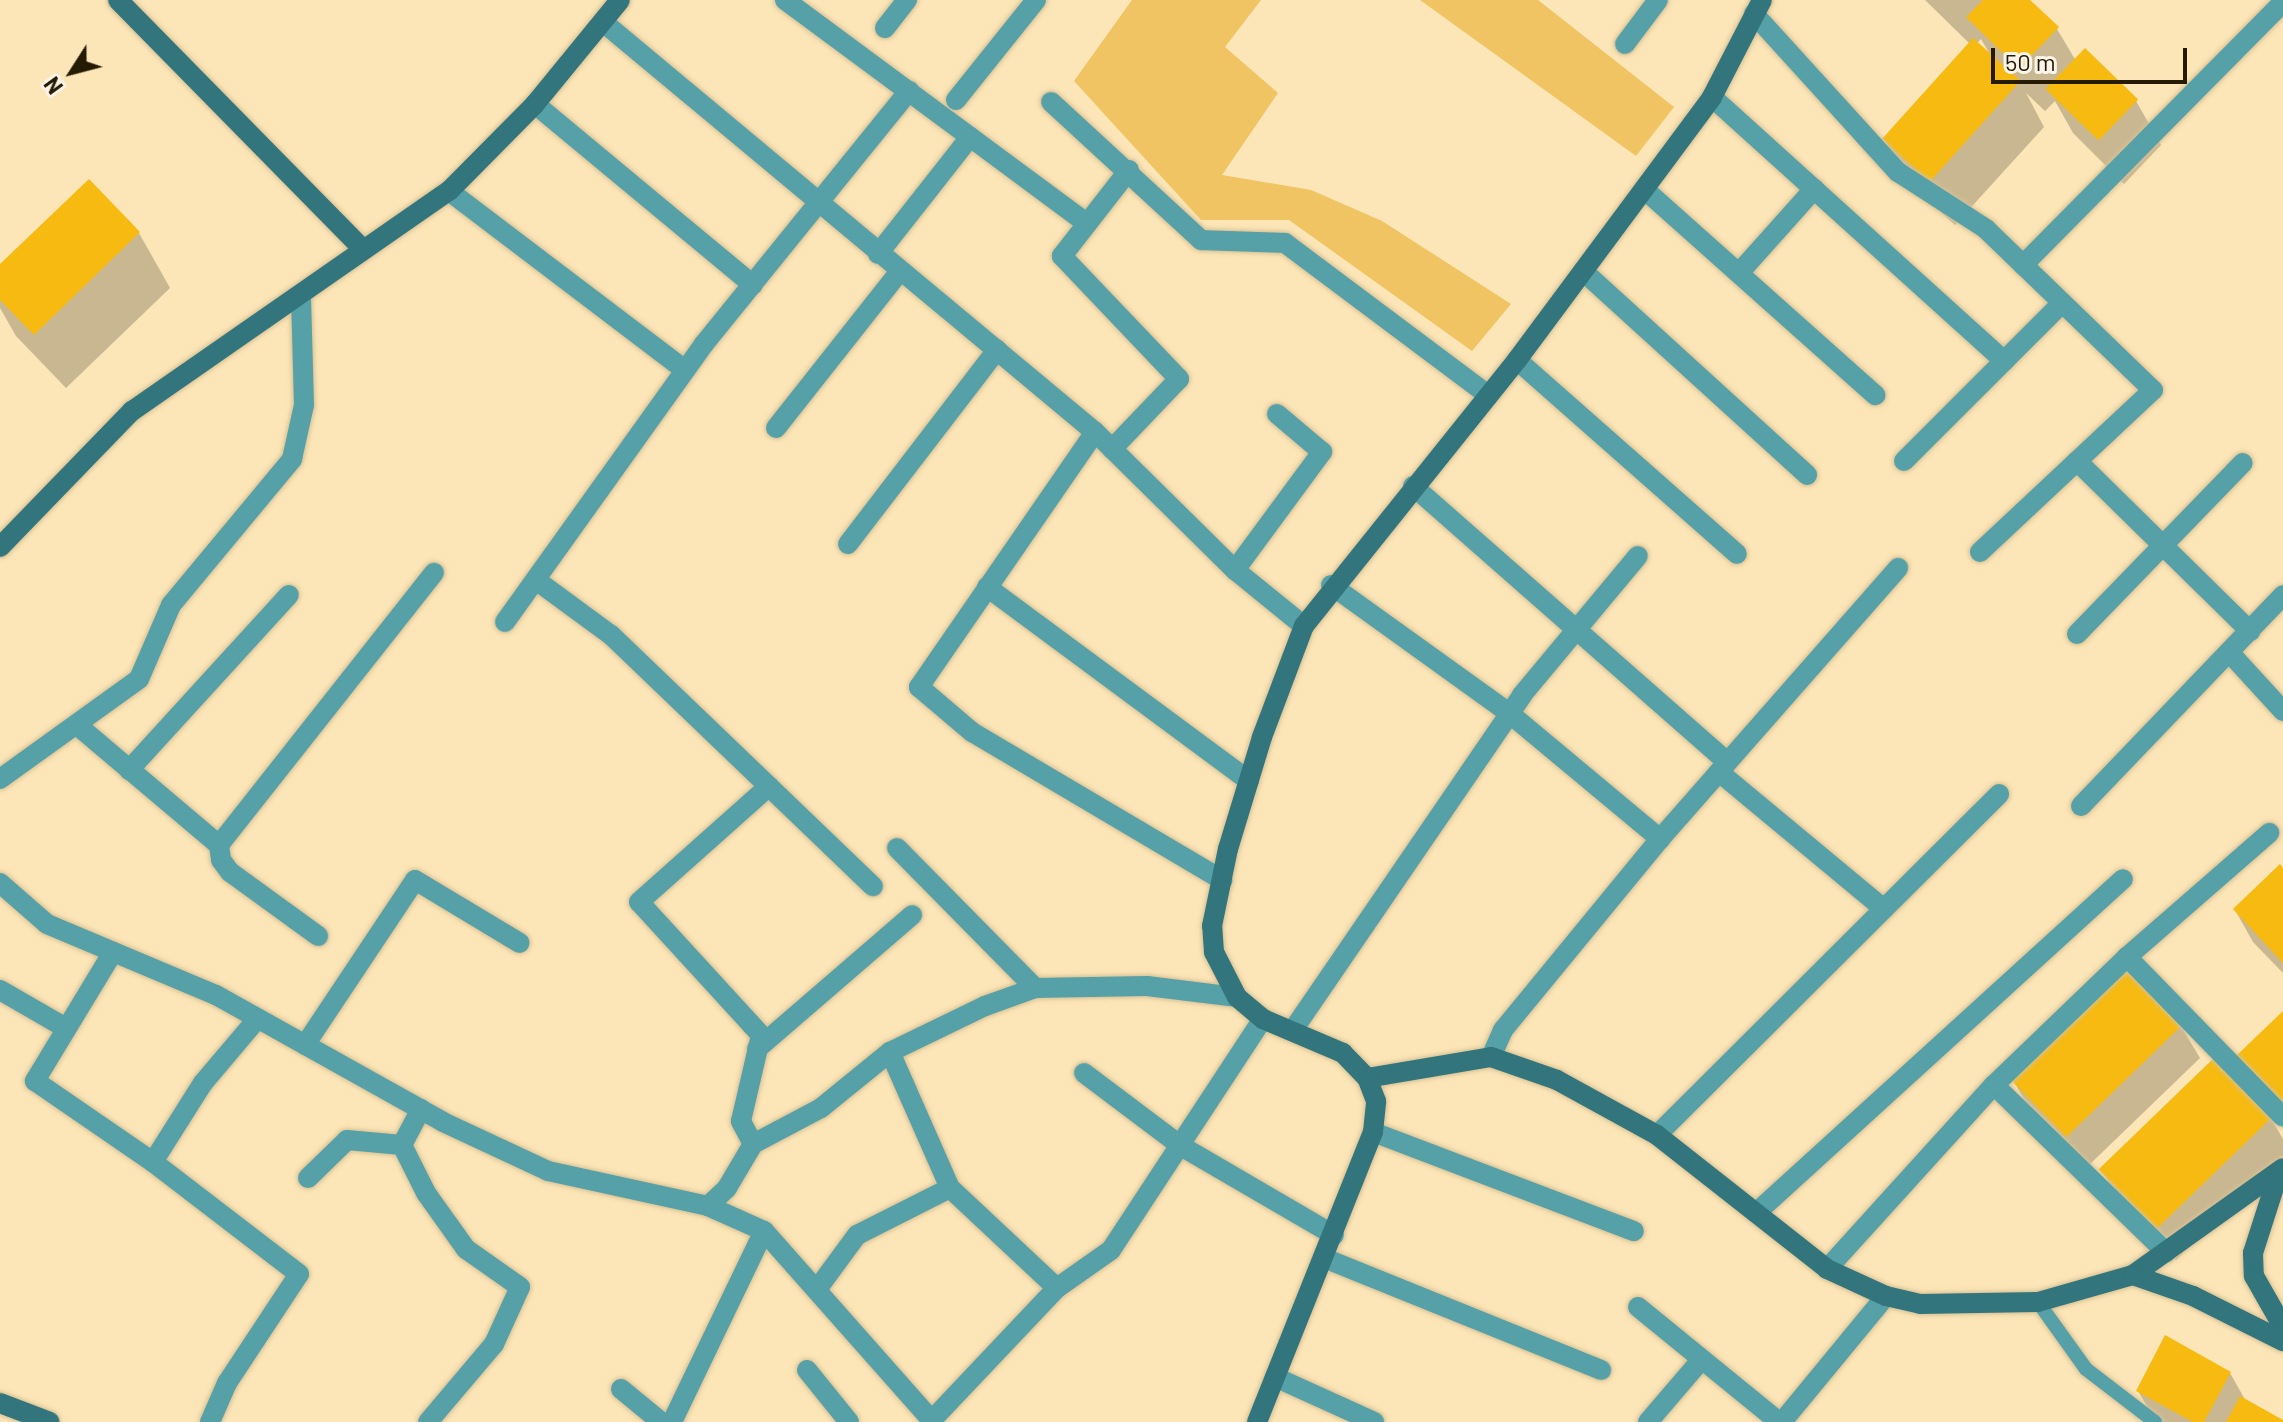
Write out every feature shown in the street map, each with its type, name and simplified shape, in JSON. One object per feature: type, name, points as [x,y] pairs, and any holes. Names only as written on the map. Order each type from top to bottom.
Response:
[{"type":"street","points":[[118,0],[363,249]]},
{"type":"street","points":[[0,546],[132,411],[301,298],[363,249],[449,191],[535,104],[620,0]]},
{"type":"street","points":[[785,0],[1085,222]]},
{"type":"street","points":[[885,28],[907,0]]},
{"type":"street","points":[[956,100],[1036,0]]},
{"type":"street","points":[[1625,44],[1658,0]]},
{"type":"street","points":[[2023,265],[2283,2]]},
{"type":"street","points":[[1257,1422],[1373,1132],[1376,1101],[1367,1078],[1343,1053],[1263,1019],[1237,997],[1214,952],[1212,926],[1249,781],[1304,626],[1331,585],[1517,360],[1712,97],[1755,5],[1898,172],[1986,229],[2153,390],[1980,552]]},
{"type":"street","points":[[603,22],[819,206],[1095,432],[1235,570],[1304,626]]},
{"type":"street","points":[[505,622],[685,370],[909,91]]},
{"type":"street","points":[[1712,97],[2004,361]]},
{"type":"street","points":[[1051,102],[1129,170],[1201,240],[1285,243],[1488,395]]},
{"type":"street","points":[[535,104],[753,285]]},
{"type":"street","points":[[878,254],[970,137]]},
{"type":"street","points":[[1112,449],[1179,379],[1065,261],[1065,247],[1129,170]]},
{"type":"street","points":[[1644,189],[1875,395]]},
{"type":"street","points":[[1739,273],[1814,189]]},
{"type":"street","points":[[449,191],[685,370]]},
{"type":"street","points":[[1583,271],[1807,475]]},
{"type":"street","points":[[776,428],[899,272]]},
{"type":"street","points":[[0,779],[139,679],[171,605],[292,459],[304,405],[301,298]]},
{"type":"street","points":[[1904,461],[2062,303]]},
{"type":"street","points":[[848,544],[997,350]]},
{"type":"street","points":[[1517,360],[1737,554]]},
{"type":"street","points":[[1235,570],[1322,452],[1277,414]]},
{"type":"street","points":[[1095,432],[919,687],[972,732],[1222,880]]},
{"type":"street","points":[[2077,461],[2250,631]]},
{"type":"street","points":[[2077,634],[2243,463]]},
{"type":"street","points":[[1413,486],[1577,628],[1723,767],[1884,909]]},
{"type":"street","points":[[1293,1030],[1509,713],[1638,556]]},
{"type":"street","points":[[1491,1057],[1503,1030],[1660,839],[1898,568]]},
{"type":"street","points":[[219,845],[434,573]]},
{"type":"street","points":[[536,580],[611,635],[873,886]]},
{"type":"street","points":[[1331,585],[1509,713],[1660,839]]},
{"type":"street","points":[[987,587],[1249,781]]},
{"type":"street","points":[[129,770],[289,595]]},
{"type":"street","points":[[2081,806],[2283,595]]},
{"type":"street","points":[[2229,652],[2283,711]]},
{"type":"street","points":[[77,725],[219,845],[221,860],[230,872],[318,936]]},
{"type":"street","points":[[753,1144],[741,1121],[761,1035],[639,902],[769,786]]},
{"type":"street","points":[[1657,1135],[1999,794]]},
{"type":"street","points":[[1827,1269],[1994,1085],[2127,957],[2269,833]]},
{"type":"street","points":[[897,848],[1035,988]]},
{"type":"street","points":[[1756,1213],[2123,879]]},
{"type":"street","points":[[305,1045],[415,880],[520,943]]},
{"type":"street","points":[[0,883],[47,924],[257,1019],[421,1109],[548,1171],[708,1206],[764,1231],[818,1288],[933,1421],[1057,1288],[1111,1250],[1263,1019]]},
{"type":"street","points":[[757,1049],[912,915]]},
{"type":"street","points":[[113,952],[64,1027],[35,1081],[153,1162],[299,1274],[227,1383],[210,1422]]},
{"type":"street","points":[[2127,957],[2283,1117]]},
{"type":"street","points":[[708,1206],[727,1188],[753,1144],[821,1108],[890,1052],[1035,988],[1147,986],[1237,997]]},
{"type":"street","points":[[0,990],[64,1027]]},
{"type":"street","points":[[153,1162],[203,1083],[257,1019]]},
{"type":"street","points":[[890,1052],[950,1188],[1057,1288]]},
{"type":"street","points":[[1367,1078],[1491,1057],[1557,1080],[1657,1135],[1827,1269],[1886,1296],[1920,1304],[2038,1302],[2133,1275],[2281,1170]]},
{"type":"street","points":[[1084,1073],[1181,1146],[1334,1235]]},
{"type":"street","points":[[1994,1085],[2166,1252]]},
{"type":"street","points":[[402,1145],[421,1109]]},
{"type":"street","points":[[1373,1132],[1634,1231]]},
{"type":"street","points":[[308,1178],[347,1140],[402,1145]]},
{"type":"street","points":[[402,1145],[426,1193],[466,1249],[520,1287],[494,1344],[428,1422]]},
{"type":"street","points":[[2281,1170],[2253,1253],[2254,1276],[2283,1327]]},
{"type":"street","points":[[818,1288],[857,1235],[950,1188]]},
{"type":"street","points":[[672,1422],[764,1231]]},
{"type":"street","points":[[1324,1258],[1601,1370]]},
{"type":"street","points":[[2133,1275],[2193,1296],[2283,1341]]},
{"type":"street","points":[[1638,1307],[1780,1422],[1886,1296]]},
{"type":"street","points":[[1648,1422],[1701,1360]]},
{"type":"street","points":[[807,1370],[849,1422]]},
{"type":"street","points":[[1275,1377],[1374,1422]]},
{"type":"street","points":[[621,1389],[661,1422]]},
{"type":"street","points":[[0,1403],[50,1422]]},
{"type":"lane","points":[[2038,1302],[2086,1369],[2155,1422]]},
{"type":"shaded area","points":[[1132,0],[1261,0],[1225,47],[1278,93],[1222,175],[1311,190],[1382,221],[1511,304],[1472,351],[1289,220],[1201,220],[1074,81]]},
{"type":"shaded area","points":[[1420,0],[1538,0],[1674,107],[1636,156]]},
{"type":"building","points":[[1983,0],[2030,0],[2059,27],[2019,69],[1966,17]]},
{"type":"building","points":[[1973,38],[2021,81],[1930,182],[1882,139]]},
{"type":"building","points":[[2085,48],[2138,99],[2099,140],[2045,89]]},
{"type":"building","points":[[89,179],[140,232],[34,335],[0,300],[0,264]]},
{"type":"building","points":[[2280,864],[2283,868],[2283,963],[2233,909]]},
{"type":"building","points":[[2125,965],[2183,1025],[2066,1137],[2008,1078]]},
{"type":"building","points":[[2283,1011],[2283,1105],[2236,1056]]},
{"type":"building","points":[[2215,1057],[2273,1117],[2156,1229],[2098,1170]]},
{"type":"building","points":[[2165,1335],[2231,1372],[2204,1422],[2193,1422],[2136,1391]]},
{"type":"building","points":[[2240,1396],[2283,1420],[2283,1422],[2226,1422]]}]
